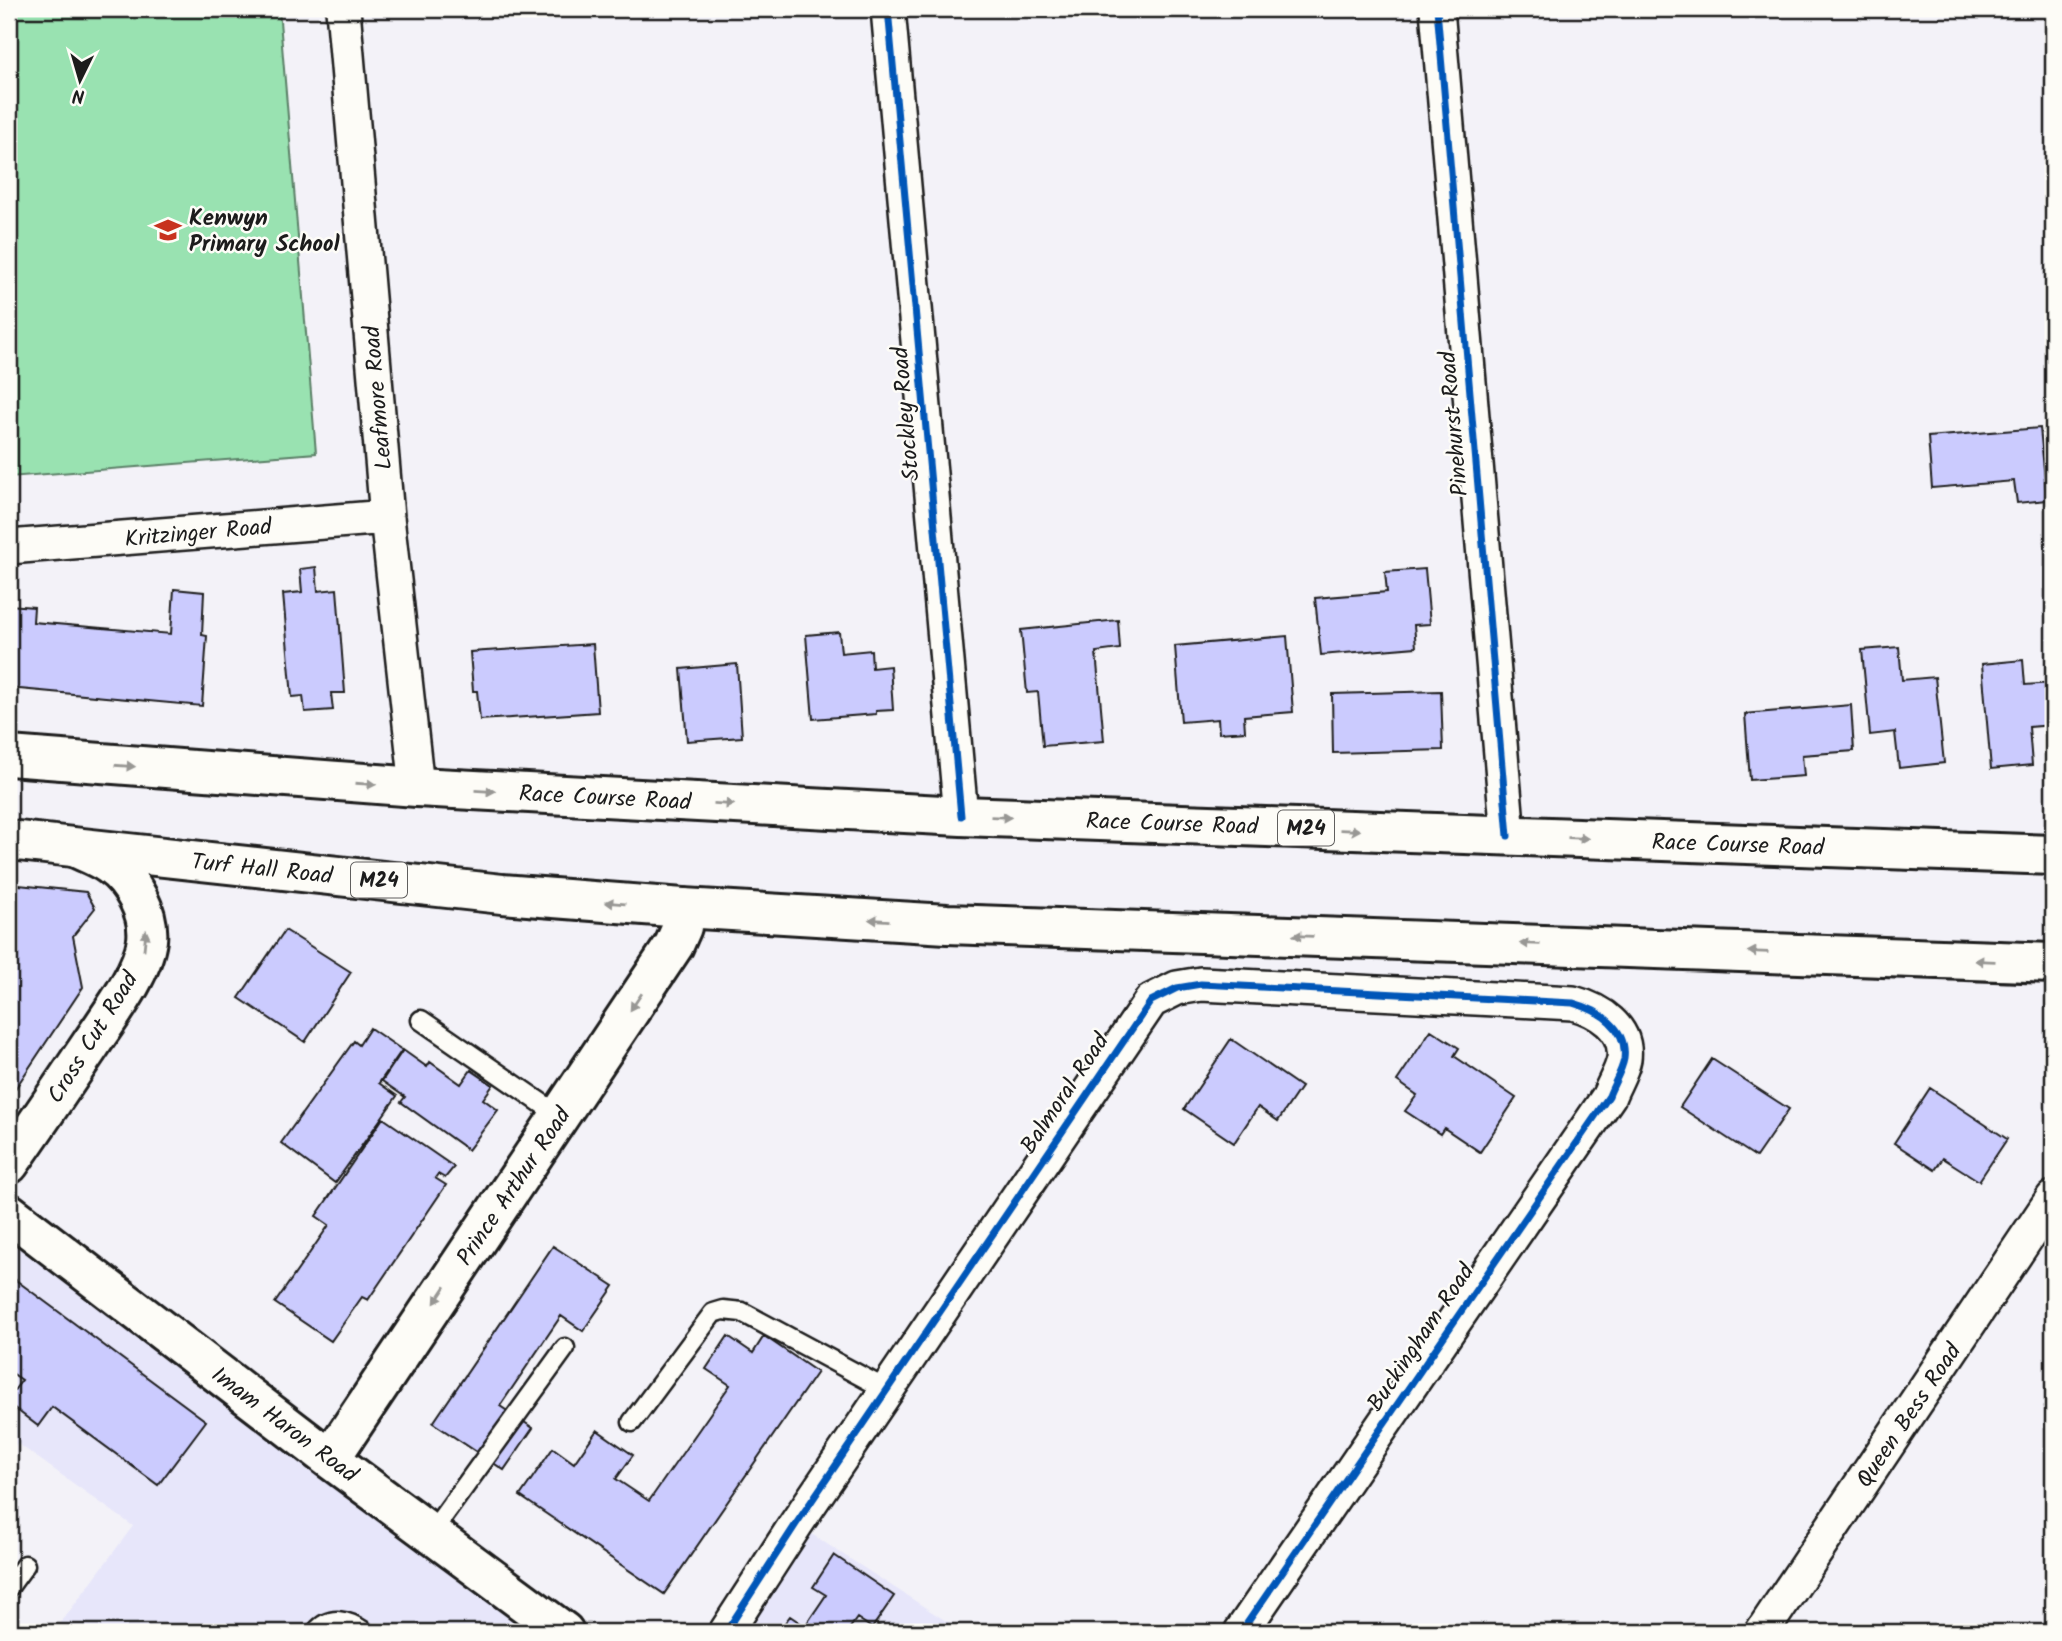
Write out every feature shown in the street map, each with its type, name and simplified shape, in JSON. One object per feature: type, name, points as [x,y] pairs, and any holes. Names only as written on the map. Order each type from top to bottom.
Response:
[{"type":"main road","name":"M24","points":[[9,756],[417,788]]},
{"type":"main road","name":"Race Course Road","points":[[417,788],[961,816],[2053,855]]},
{"type":"main road","name":"Turf Hall Road","points":[[9,840],[502,894],[683,908]]},
{"type":"main road","name":"Cross Cut Road","points":[[9,1164],[122,996],[147,939],[140,902],[128,883],[111,866],[76,848]]},
{"type":"main road","name":"M24","points":[[683,908],[947,924],[2053,963]]},
{"type":"main road","name":"Prince Arthur Road","points":[[330,1459],[674,945],[682,927],[683,908]]},
{"type":"main road","name":"Imam Haron Road","points":[[9,1213],[330,1459],[564,1632]]},
{"type":"street","name":"Leafmore Road","points":[[343,9],[387,517],[417,788]]},
{"type":"street","name":"Stockley Road","points":[[888,9],[961,816]]},
{"type":"street","name":"Pinehurst Road","points":[[1437,9],[1508,836]]},
{"type":"street","name":"Kritzinger Road","points":[[9,547],[387,517]]},
{"type":"street","name":"Balmoral Road","points":[[726,1632],[1113,1054],[1152,1001],[1161,995],[1177,988],[1201,984],[1573,1003],[1602,1014],[1620,1033],[1624,1060]]},
{"type":"street","name":"Buckingham Road","points":[[1241,1632],[1609,1096],[1624,1060]]},
{"type":"street","name":"Queen Bess Road","points":[[1762,1632],[2053,1198]]},
{"type":"lane","points":[[421,1020],[560,1116]]},
{"type":"lane","points":[[632,1422],[713,1313],[723,1310],[742,1312],[887,1390]]},
{"type":"lane","points":[[431,1533],[565,1348]]},
{"type":"lane","points":[[9,1587],[25,1565]]},
{"type":"lane","points":[[316,1632],[326,1623],[333,1621],[353,1624],[365,1632]]},
{"type":"shaded area","points":[[9,1213],[564,1632],[54,1632],[133,1526],[17,1443],[9,1452]]},
{"type":"shaded area","points":[[796,1524],[963,1632],[726,1632]]},
{"type":"green space","name":"Kenwyn Primary School","points":[[9,9],[279,9],[316,453],[9,477]]},
{"type":"building","points":[[2040,428],[2047,500],[2017,503],[2014,481],[1932,488],[1928,437]]},
{"type":"building","points":[[316,567],[318,591],[337,589],[345,693],[331,693],[333,710],[305,712],[303,696],[292,697],[283,594],[302,592],[300,569]]},
{"type":"building","points":[[1425,569],[1430,624],[1414,625],[1416,647],[1321,655],[1315,598],[1387,592],[1385,572]]},
{"type":"building","points":[[174,589],[204,592],[202,635],[207,636],[202,706],[9,688],[9,605],[34,607],[33,622],[171,634]]},
{"type":"building","points":[[1118,620],[1120,649],[1096,652],[1104,741],[1043,746],[1038,692],[1027,693],[1021,630]]},
{"type":"building","points":[[839,632],[841,653],[871,650],[872,668],[890,666],[893,710],[813,719],[806,635]]},
{"type":"building","points":[[1287,636],[1293,712],[1244,716],[1245,731],[1219,733],[1218,719],[1181,722],[1175,646]]},
{"type":"building","points":[[593,644],[598,712],[480,720],[477,691],[473,691],[470,652]]},
{"type":"building","points":[[1899,647],[1902,680],[1935,677],[1944,763],[1899,768],[1895,732],[1870,735],[1862,650]]},
{"type":"building","points":[[2023,660],[2025,685],[2053,683],[2053,725],[2029,727],[2032,765],[1991,769],[1982,664]]},
{"type":"building","points":[[737,664],[742,737],[687,741],[681,669]]},
{"type":"building","points":[[1441,691],[1443,750],[1333,753],[1332,694]]},
{"type":"building","points":[[1851,705],[1854,751],[1802,755],[1804,776],[1750,780],[1745,714]]},
{"type":"building","points":[[9,884],[86,892],[95,908],[73,936],[83,987],[9,1098]]},
{"type":"building","points":[[285,930],[351,972],[305,1042],[239,998]]},
{"type":"building","points":[[370,1028],[402,1050],[379,1083],[397,1096],[335,1183],[281,1143],[354,1041],[359,1045]]},
{"type":"building","points":[[1431,1030],[1459,1048],[1454,1056],[1516,1098],[1480,1152],[1444,1128],[1440,1134],[1405,1111],[1417,1095],[1397,1081]]},
{"type":"building","points":[[1231,1039],[1301,1087],[1278,1121],[1258,1107],[1234,1143],[1184,1109]]},
{"type":"building","points":[[403,1050],[427,1067],[430,1062],[461,1084],[471,1070],[493,1085],[483,1099],[498,1110],[468,1150],[401,1102],[405,1097],[382,1081]]},
{"type":"building","points":[[1712,1059],[1789,1109],[1756,1157],[1680,1107]]},
{"type":"building","points":[[1930,1088],[2007,1139],[1979,1181],[1943,1158],[1935,1170],[1894,1143]]},
{"type":"building","points":[[383,1118],[454,1167],[445,1178],[438,1174],[435,1178],[446,1185],[368,1300],[362,1297],[331,1341],[275,1303],[329,1225],[316,1216]]},
{"type":"building","points":[[553,1246],[614,1286],[583,1331],[561,1316],[500,1406],[533,1428],[504,1470],[433,1423]]},
{"type":"building","points":[[9,1275],[206,1421],[158,1485],[52,1407],[38,1426],[9,1404],[9,1397],[22,1380],[9,1371]]},
{"type":"building","points":[[728,1336],[753,1353],[764,1336],[817,1372],[664,1594],[520,1496],[553,1448],[574,1463],[597,1430],[633,1455],[616,1479],[649,1501],[730,1385],[706,1369]]},
{"type":"building","points":[[834,1555],[894,1596],[872,1628],[857,1618],[847,1632],[778,1632],[790,1616],[805,1626],[826,1595],[813,1587]]},
{"type":"building","points":[[878,1625],[889,1632],[874,1632]]},
{"type":"cycle path","points":[[888,9],[961,816]]},
{"type":"cycle path","points":[[1437,9],[1508,836]]},
{"type":"cycle path","points":[[726,1632],[796,1524],[1151,1001],[1177,988],[1201,984],[1573,1003],[1592,1010],[1610,1022],[1624,1048],[1623,1064],[1609,1096],[1241,1632]]},
{"type":"place","name":"Kenwyn Primary School","points":[[168,230]]}]
